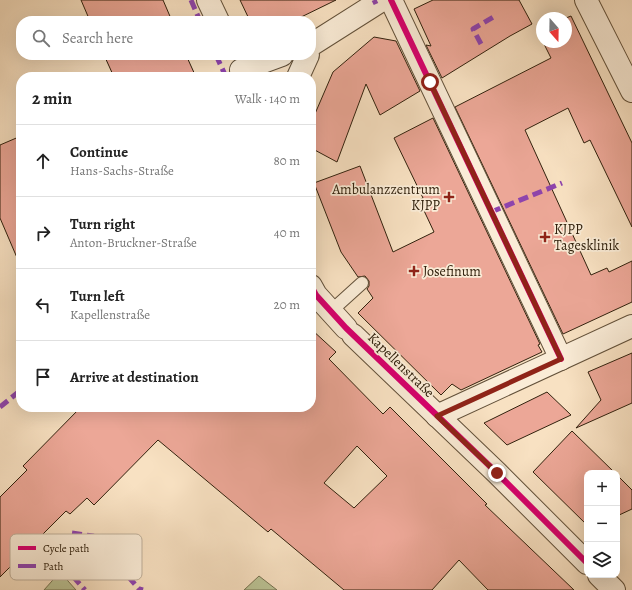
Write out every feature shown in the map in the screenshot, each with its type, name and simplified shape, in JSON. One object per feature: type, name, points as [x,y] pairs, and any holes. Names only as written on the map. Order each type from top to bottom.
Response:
[{"type":"street","points":[[208,0],[216,16]]},
{"type":"street","points":[[316,45],[382,0]]},
{"type":"street","points":[[391,0],[561,359]]},
{"type":"street","points":[[586,0],[632,91]]},
{"type":"street","points":[[239,67],[264,60]]},
{"type":"street","points":[[300,72],[306,60]]},
{"type":"street","name":"Kapellenstraße","points":[[316,295],[349,332],[497,473],[584,560]]},
{"type":"street","points":[[437,416],[632,326]]},
{"type":"street","points":[[602,578],[614,590]]},
{"type":"lane","points":[[330,312],[362,283]]},
{"type":"green space","points":[[259,576],[277,590],[244,590]]},
{"type":"green space","points":[[53,580],[67,580],[76,590],[44,590]]},
{"type":"building","points":[[81,0],[163,0],[170,16],[88,16]]},
{"type":"building","points":[[240,0],[336,0],[303,16],[248,16]]},
{"type":"building","points":[[433,0],[519,0],[532,24],[442,78],[426,45],[431,46],[414,9]]},
{"type":"building","points":[[572,18],[632,143],[632,227],[590,140],[584,143],[568,108],[525,130],[591,275],[607,268],[609,272],[632,261],[632,302],[563,334],[455,107],[551,58],[546,48],[572,48]]},
{"type":"building","points":[[374,37],[396,41],[420,91],[380,115],[366,84],[337,162],[316,151],[316,111],[333,72]]},
{"type":"building","points":[[106,60],[188,60],[194,72],[112,72]]},
{"type":"building","points":[[433,118],[540,344],[538,345],[542,352],[461,390],[452,384],[441,395],[358,313],[373,298],[367,289],[369,286],[369,281],[365,276],[358,277],[341,252],[316,188],[316,182],[360,166],[393,252],[434,232],[419,200],[423,198],[394,138]]},
{"type":"building","points":[[16,138],[16,255],[0,218],[0,145]]},
{"type":"building","points":[[316,334],[336,352],[329,359],[383,414],[390,407],[487,504],[485,505],[574,590],[488,590],[459,560],[432,590],[344,590],[271,529],[268,532],[158,440],[94,505],[87,498],[70,514],[66,511],[43,534],[10,534],[10,567],[0,577],[0,497],[27,470],[23,466],[76,412],[316,412]],"holes":[[[357,446],[387,476],[354,508],[324,483]]]},
{"type":"building","points":[[632,353],[632,403],[576,428],[601,400],[588,372]]},
{"type":"building","points":[[547,392],[571,415],[507,445],[484,423]]},
{"type":"building","points":[[572,431],[612,470],[584,470],[584,522],[533,472]]},
{"type":"building","points":[[620,478],[632,490],[632,509],[620,515]]},
{"type":"marked path","points":[[191,0],[198,16]]},
{"type":"marked path","points":[[374,0],[376,4]]},
{"type":"marked path","points":[[481,44],[473,29],[495,16]]},
{"type":"marked path","points":[[218,60],[224,72]]},
{"type":"marked path","points":[[491,212],[562,183]]},
{"type":"marked path","points":[[0,407],[16,394]]},
{"type":"marked path","points":[[72,533],[79,534]]},
{"type":"marked path","points":[[76,580],[85,590]]},
{"type":"marked path","points":[[131,580],[139,589],[143,590]]},
{"type":"cycle path","points":[[391,0],[561,359]]},
{"type":"cycle path","points":[[316,295],[346,328],[497,473],[584,560]]},
{"type":"place","name":"Ambulanzzentrum KJPP","points":[[449,197]]},
{"type":"place","name":"KJPP Tagesklinik","points":[[545,237]]},
{"type":"place","name":"Josefinum","points":[[414,271]]},
{"type":"route","points":[[430,82],[561,359],[437,416],[497,473]]}]
